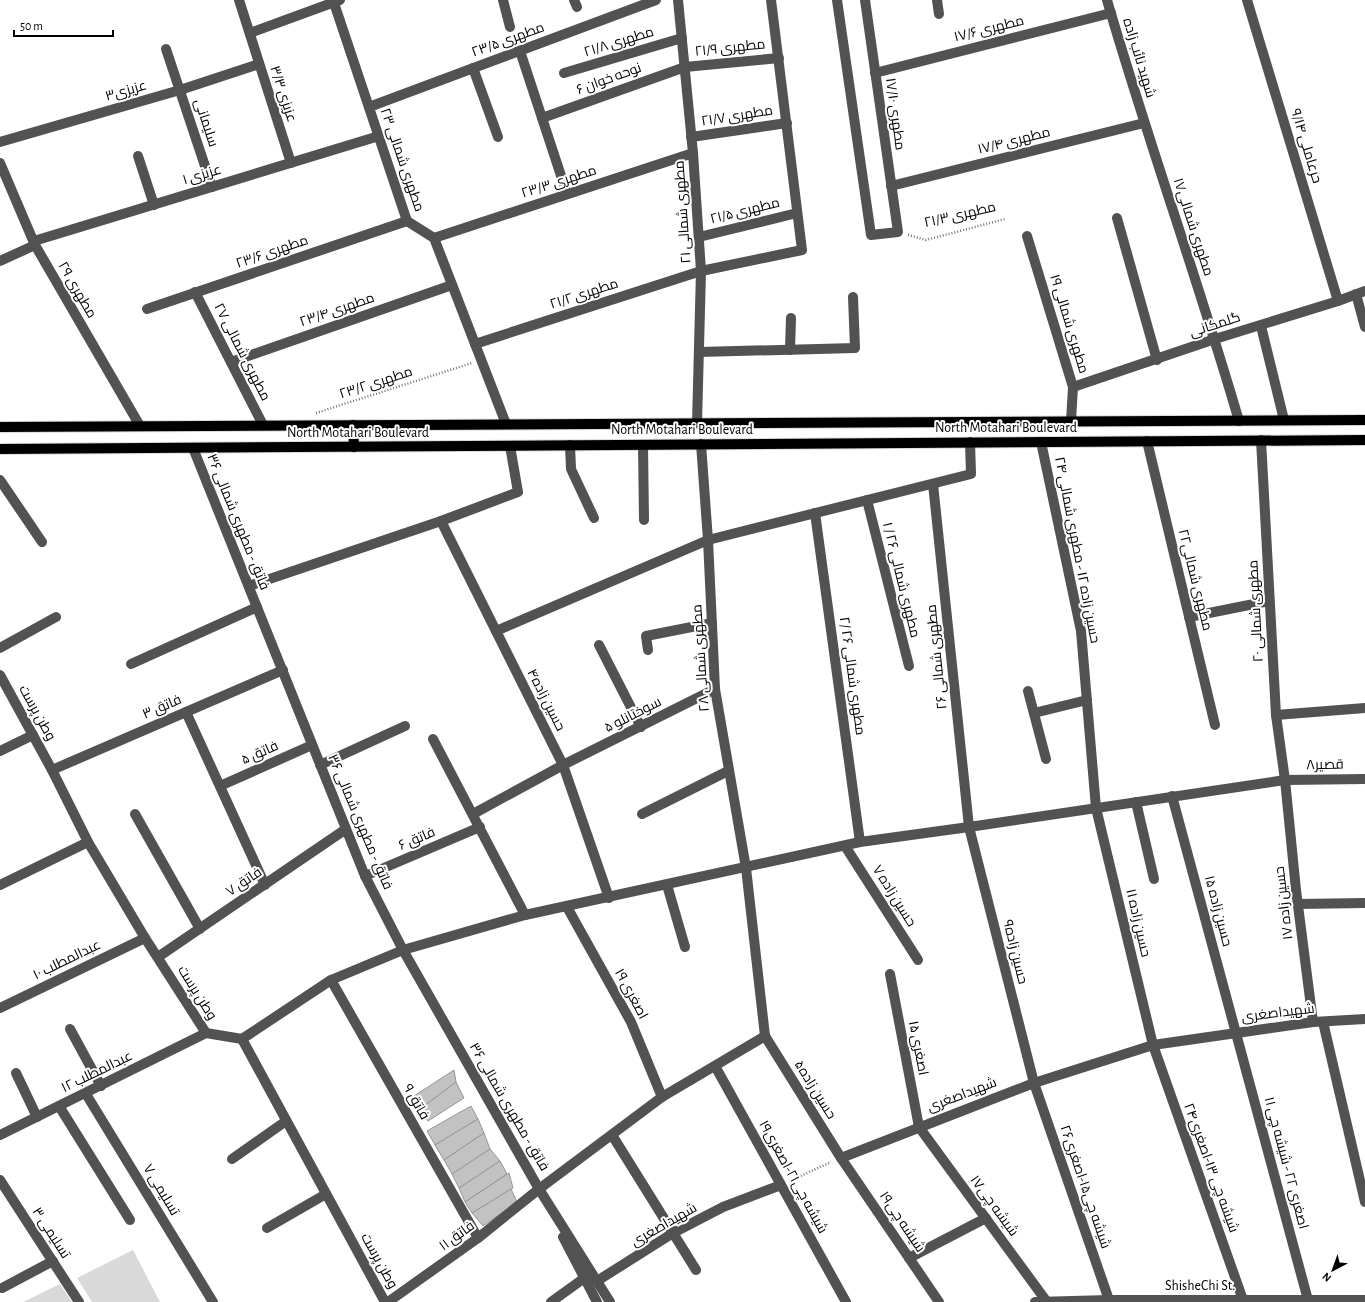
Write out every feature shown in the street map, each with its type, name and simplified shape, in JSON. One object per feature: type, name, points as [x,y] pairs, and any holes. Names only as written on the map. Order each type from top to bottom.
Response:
[{"type":"main road","name":"North Motahari Boulevard","points":[[0,427],[1365,420]]},
{"type":"main road","points":[[353,425],[354,447]]},
{"type":"main road","name":"North Motahari Boulevard","points":[[0,449],[1365,440]]},
{"type":"street","name":"عزیزی ۳/۳","points":[[239,0],[291,163]]},
{"type":"street","points":[[503,0],[510,27]]},
{"type":"street","name":"مطهری ۲۳/۵","points":[[369,107],[656,0]]},
{"type":"street","name":"مطهری شمالی ۲۱","points":[[678,0],[692,137],[701,271],[697,423]]},
{"type":"street","points":[[701,271],[802,250],[771,0]]},
{"type":"street","points":[[837,0],[871,235],[898,232]]},
{"type":"street","name":"مطهری ۱۷/۱۰","points":[[865,0],[898,232]]},
{"type":"street","points":[[937,0],[939,14]]},
{"type":"street","name":"شهید نائب زاده","points":[[1107,0],[1144,123]]},
{"type":"street","name":"حرعاملی ۹/۱۴","points":[[1247,0],[1338,301]]},
{"type":"street","points":[[250,34],[336,1]]},
{"type":"street","name":"مطهری شمالی ۲۳","points":[[336,1],[406,221],[434,238]]},
{"type":"street","name":"مطهری ۱۷/۶","points":[[875,73],[1111,13]]},
{"type":"street","name":"مطهری ۲۱/۸","points":[[564,73],[682,38]]},
{"type":"street","name":"سلیمانی","points":[[166,49],[212,187]]},
{"type":"street","points":[[520,51],[566,194]]},
{"type":"street","name":"مطهری ۲۱/۹","points":[[685,67],[779,58]]},
{"type":"street","name":"عزیزی۳","points":[[0,142],[180,90],[259,64]]},
{"type":"street","name":"نوحه خوان ۶","points":[[542,118],[685,67]]},
{"type":"street","points":[[473,68],[498,137]]},
{"type":"street","name":"مطهری ۲۱/۷","points":[[692,137],[787,123]]},
{"type":"street","name":"مطهری ۱۷/۴","points":[[891,186],[1144,123]]},
{"type":"street","name":"مطهری شمالی۱۷","points":[[1144,123],[1215,339],[1239,421]]},
{"type":"street","name":"عزیزی ۱","points":[[0,261],[34,243],[154,204],[378,136]]},
{"type":"street","name":"مطهری ۲۳/۳","points":[[434,238],[693,153]]},
{"type":"street","points":[[138,156],[154,204]]},
{"type":"street","name":"مطهری ۲۹","points":[[0,163],[34,243],[140,426]]},
{"type":"street","name":"مطهری ۲۱/۵","points":[[699,237],[797,213]]},
{"type":"street","points":[[1117,218],[1157,360]]},
{"type":"street","name":"مطهری ۲۳/۶","points":[[147,309],[406,221]]},
{"type":"street","name":"مطهری شمالی ۱۹","points":[[1027,236],[1073,388],[1071,421]]},
{"type":"street","points":[[434,238],[506,424]]},
{"type":"street","name":"مطهری ۲۱/۲","points":[[475,344],[701,271]]},
{"type":"street","name":"مطهری ۲۳/۴","points":[[231,362],[452,285]]},
{"type":"street","name":"مطهری شمالی ۲۷","points":[[195,292],[263,425]]},
{"type":"street","points":[[1361,292],[1365,327]]},
{"type":"street","name":"گلمکانی","points":[[1073,388],[1215,339],[1261,326],[1361,292]]},
{"type":"street","points":[[699,352],[856,348],[853,297]]},
{"type":"street","points":[[790,350],[791,318]]},
{"type":"street","points":[[1261,326],[1284,420]]},
{"type":"street","name":"مطهری شمالی ۲۰","points":[[1260,440],[1276,715],[1285,780]]},
{"type":"street","name":"مطهری شمالی۲۲","points":[[1147,441],[1215,725]]},
{"type":"street","points":[[496,631],[708,540],[971,474],[970,442]]},
{"type":"street","name":"حسین زاده ۱۲ - مطهری شمالی ۲۴","points":[[1041,442],[1081,631],[1096,808]]},
{"type":"street","name":"مطهری شمالی ۲۸","points":[[701,444],[708,540],[715,689],[746,868],[765,1036]]},
{"type":"street","points":[[570,445],[570,469],[594,518]]},
{"type":"street","points":[[643,445],[644,520]]},
{"type":"street","points":[[249,586],[441,521],[518,492],[510,446]]},
{"type":"street","name":"فاتق - مطهری شمالی ۳۶","points":[[193,448],[365,876],[403,950],[539,1189]]},
{"type":"street","points":[[0,480],[42,542]]},
{"type":"street","name":"مطهری شمالی ۲۶","points":[[933,484],[969,827]]},
{"type":"street","name":"مطهری شمالی ۲۶ / ۱","points":[[867,500],[909,666]]},
{"type":"street","name":"مطهری شمالی ۲۶ /۲","points":[[815,513],[860,842]]},
{"type":"street","name":"حسین زاده۴","points":[[441,521],[563,766],[609,898]]},
{"type":"street","points":[[1189,617],[1269,601]]},
{"type":"street","points":[[131,664],[258,607]]},
{"type":"street","points":[[0,648],[56,617]]},
{"type":"street","points":[[648,650],[646,636],[712,623]]},
{"type":"street","points":[[599,645],[641,726]]},
{"type":"street","name":"فاتق ۳","points":[[52,770],[283,670]]},
{"type":"street","name":"وطن پرست","points":[[0,675],[52,770],[88,842],[145,938],[206,1033],[242,1039],[326,1194],[387,1302]]},
{"type":"street","name":"سوختانلو ۵","points":[[473,814],[563,766],[715,689]]},
{"type":"street","points":[[1028,691],[1046,759]]},
{"type":"street","points":[[1034,712],[1087,700]]},
{"type":"street","points":[[1276,715],[1365,708]]},
{"type":"street","points":[[186,712],[265,885]]},
{"type":"street","points":[[320,765],[405,726]]},
{"type":"street","points":[[0,751],[33,735]]},
{"type":"street","points":[[433,739],[525,915]]},
{"type":"street","name":"فاتق ۵","points":[[220,786],[312,745]]},
{"type":"street","points":[[642,814],[728,771]]},
{"type":"street","name":"قصیر۸","points":[[403,950],[525,915],[609,898],[860,842],[1285,780],[1365,779]]},
{"type":"street","name":"حسین زاده ۱۷","points":[[1285,780],[1298,904],[1313,1022]]},
{"type":"street","name":"حسین زاده ۱۵","points":[[1172,796],[1237,1033]]},
{"type":"street","points":[[1136,802],[1154,879]]},
{"type":"street","name":"حسین زاده ۱۱","points":[[1096,808],[1152,1045]]},
{"type":"street","points":[[135,814],[200,929]]},
{"type":"street","name":"فاتق ۶","points":[[365,876],[480,827]]},
{"type":"street","name":"حسین زاده۹","points":[[969,827],[1034,1083]]},
{"type":"street","name":"فاتق ۷","points":[[158,957],[346,829]]},
{"type":"street","points":[[0,885],[88,842]]},
{"type":"street","name":"حسین زاده ۷","points":[[845,846],[918,960]]},
{"type":"street","points":[[667,885],[685,947]]},
{"type":"street","points":[[1298,904],[1365,903]]},
{"type":"street","name":"اصغری ۱۹","points":[[567,907],[631,1022],[662,1097]]},
{"type":"street","name":"عبدالمطلب ۱۰","points":[[0,1008],[145,938]]},
{"type":"street","points":[[242,1039],[331,980],[403,950]]},
{"type":"street","name":"اصغری ۱۵","points":[[890,974],[920,1127]]},
{"type":"street","name":"فاتق ۹","points":[[331,980],[478,1238]]},
{"type":"street","name":"شهیداصغری","points":[[841,1158],[1034,1083],[1152,1045],[1313,1022],[1365,1019]]},
{"type":"street","points":[[1323,1022],[1365,1202]]},
{"type":"street","points":[[70,1029],[101,1086]]},
{"type":"street","name":"عبدالمطلب ۱۲","points":[[0,1135],[86,1094],[206,1033]]},
{"type":"street","name":"اصغری ۲۲ - شیشه چی ۱۱","points":[[1237,1033],[1308,1300]]},
{"type":"street","points":[[539,1189],[662,1097],[765,1036]]},
{"type":"street","name":"حسین زاده۵","points":[[765,1036],[841,1158]]},
{"type":"street","name":"شیشه چی ۱۳-اصغری۲۴","points":[[1152,1045],[1244,1300]]},
{"type":"street","name":"شیشه چی۲۱-اصغری۱۹","points":[[715,1066],[846,1302]]},
{"type":"street","points":[[16,1073],[37,1117]]},
{"type":"street","name":"شیشه چی۱۵-اصغری۲۶","points":[[1034,1083],[1109,1300]]},
{"type":"street","name":"تسلیمی ۷","points":[[86,1094],[213,1302]]},
{"type":"street","points":[[60,1106],[130,1220]]},
{"type":"street","points":[[232,1159],[286,1121]]},
{"type":"street","name":"شیشه چی۱۷","points":[[920,1127],[1047,1302]]},
{"type":"street","points":[[612,1135],[696,1270]]},
{"type":"street","name":"شیشه چی۱۹","points":[[841,1158],[939,1302]]},
{"type":"street","name":"تسلیمی ۳","points":[[0,1180],[79,1302]]},
{"type":"street","name":"شهیداصغری","points":[[597,1281],[673,1233],[723,1207],[781,1184]]},
{"type":"street","points":[[539,1189],[597,1302]]},
{"type":"street","points":[[539,1189],[610,1302]]},
{"type":"street","name":"فاتق ۱۱","points":[[387,1302],[478,1238],[539,1189]]},
{"type":"street","points":[[267,1228],[326,1194]]},
{"type":"street","points":[[910,1258],[986,1218]]},
{"type":"street","points":[[2,1288],[53,1261]]},
{"type":"street","points":[[551,1302],[584,1279]]},
{"type":"street","name":"ShisheChi St.","points":[[1035,1302],[1109,1300],[1365,1300]]},
{"type":"path","name":"مطهری ۲۱/۳","points":[[898,232],[926,240],[1006,219]]},
{"type":"path","name":"مطهری ۲۳/۲","points":[[316,413],[481,360]]},
{"type":"path","points":[[781,1184],[841,1158]]},
{"type":"shaded area","points":[[133,1250],[160,1302],[92,1302],[77,1278]]},
{"type":"shaded area","points":[[60,1284],[72,1302],[23,1302]]},
{"type":"building","points":[[454,1070],[456,1082],[419,1110],[411,1098]]},
{"type":"building","points":[[456,1082],[464,1098],[428,1121],[419,1110]]},
{"type":"building","points":[[471,1106],[478,1119],[435,1145],[427,1131]]},
{"type":"building","points":[[478,1119],[484,1133],[444,1160],[435,1145]]},
{"type":"building","points":[[484,1133],[490,1149],[452,1174],[444,1160]]},
{"type":"building","points":[[490,1149],[500,1161],[459,1188],[452,1174]]},
{"type":"building","points":[[500,1161],[507,1174],[465,1202],[459,1188]]},
{"type":"building","points":[[509,1173],[513,1188],[472,1213],[465,1202]]},
{"type":"building","points":[[511,1189],[517,1202],[483,1226],[472,1213]]}]
